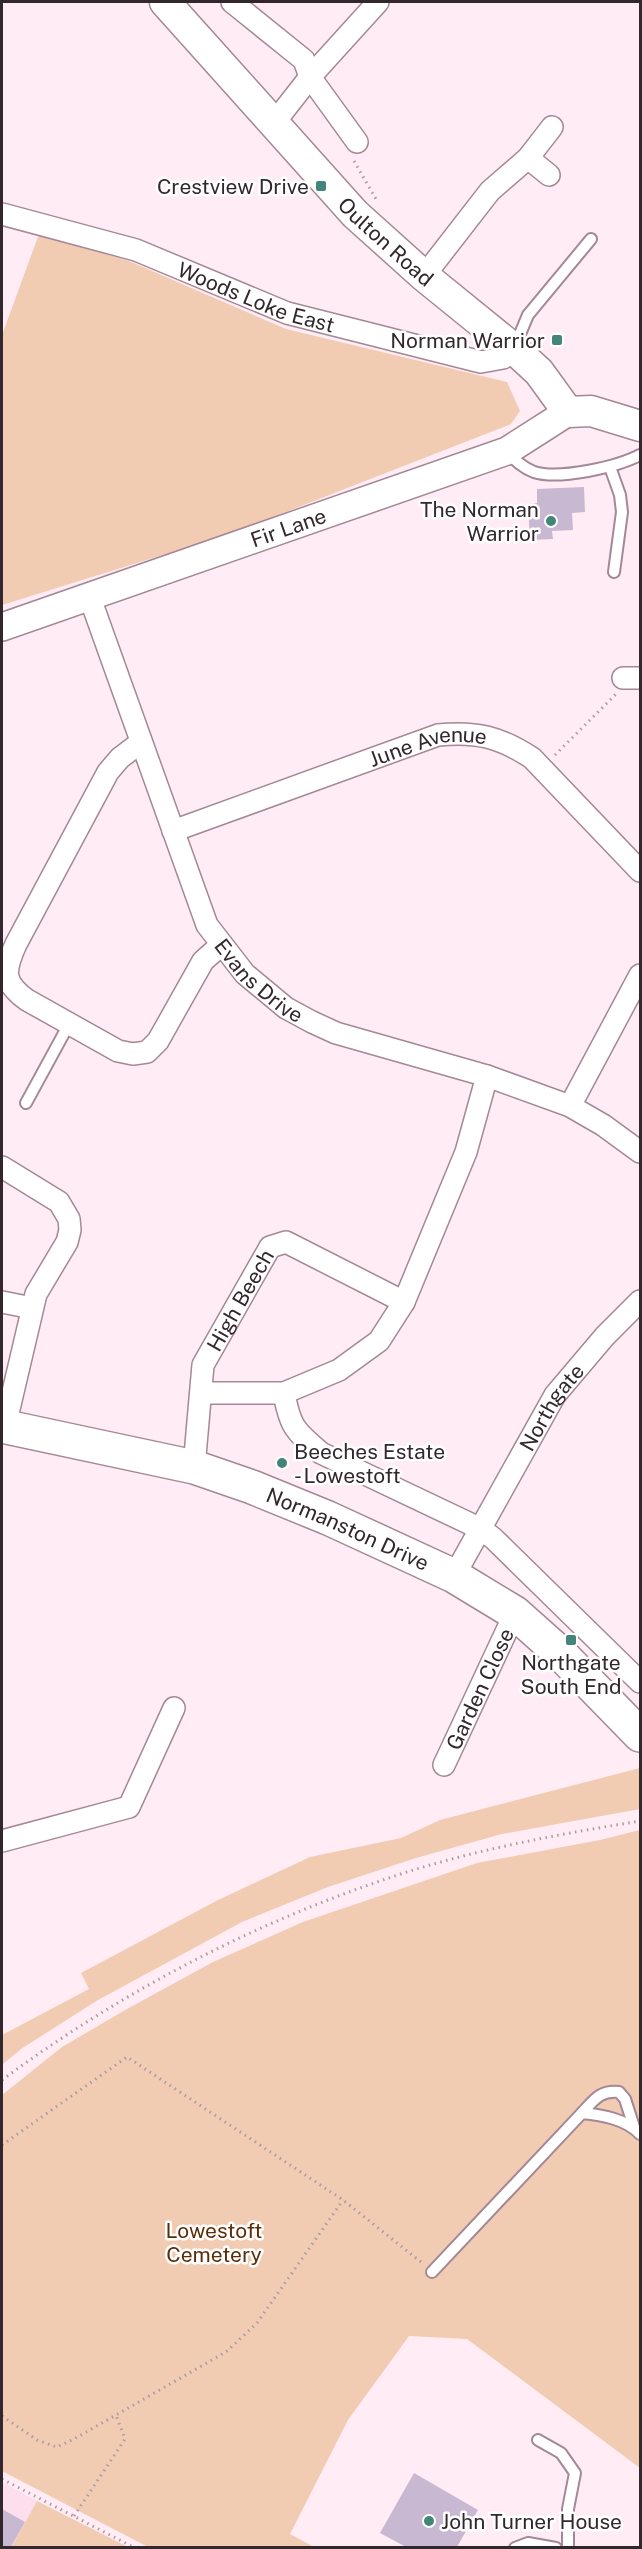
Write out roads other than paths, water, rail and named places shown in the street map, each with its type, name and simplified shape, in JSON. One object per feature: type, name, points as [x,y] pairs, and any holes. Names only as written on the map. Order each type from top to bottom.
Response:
[{"type":"main road","name":"Oulton Road","points":[[165,2],[355,214],[424,276],[539,372],[568,412]]},
{"type":"main road","points":[[568,412],[591,411],[640,426]]},
{"type":"main road","name":"Normanston Drive","points":[[3,1426],[194,1467],[252,1487],[328,1518],[454,1576],[515,1613],[561,1654],[640,1735]]},
{"type":"street","points":[[232,2],[303,60],[310,77],[357,142]]},
{"type":"street","points":[[274,123],[310,77],[378,2]]},
{"type":"street","points":[[424,276],[490,191],[528,158],[552,127]]},
{"type":"street","points":[[528,158],[549,175]]},
{"type":"street","name":"Woods Loke East","points":[[2,214],[136,250],[287,313],[481,362],[503,358],[514,349]]},
{"type":"street","name":"Fir Lane","points":[[2,627],[507,451],[568,412]]},
{"type":"street","name":"Evans Drive","points":[[90,598],[207,925],[245,974],[266,993],[312,1022],[336,1033],[487,1076],[570,1106],[603,1125],[640,1152]]},
{"type":"street","name":"June Avenue","points":[[173,831],[438,735],[474,733],[514,746],[543,767],[640,871]]},
{"type":"street","points":[[141,742],[120,758],[108,772],[8,961],[7,977],[13,990],[118,1051],[133,1054],[147,1052],[158,1041],[203,961],[221,945]]},
{"type":"street","points":[[570,1106],[640,975]]},
{"type":"street","points":[[201,1393],[284,1393],[339,1370],[379,1341],[404,1302],[466,1152],[487,1076]]},
{"type":"street","points":[[2,1167],[59,1202],[69,1219],[67,1242],[36,1294],[3,1426]]},
{"type":"street","name":"High Beech","points":[[194,1467],[203,1365],[270,1247],[286,1242],[404,1302]]},
{"type":"street","name":"Northgate","points":[[454,1576],[555,1395],[605,1336],[640,1301]]},
{"type":"street","points":[[2,1302],[32,1308]]},
{"type":"street","points":[[284,1393],[288,1418],[300,1435],[321,1453],[481,1529],[640,1682]]},
{"type":"street","name":"Garden Close","points":[[444,1766],[515,1613]]},
{"type":"street","points":[[2,1841],[129,1807],[174,1708]]},
{"type":"lane","points":[[514,349],[528,315],[591,239]]},
{"type":"lane","points":[[507,451],[520,464],[534,472],[553,474],[610,467],[627,462],[640,454]]},
{"type":"lane","points":[[610,467],[620,495],[622,512],[614,572]]},
{"type":"lane","points":[[26,1103],[69,1024]]},
{"type":"lane","points":[[432,2272],[598,2095],[609,2091],[619,2092],[625,2099],[637,2130]]},
{"type":"lane","points":[[582,2113],[607,2117],[637,2130]]},
{"type":"lane","points":[[538,2440],[561,2453],[575,2473],[568,2509],[568,2547]]},
{"type":"lane","points":[[515,2547],[528,2543],[556,2547]]},
{"type":"place","name":"Crestview Drive","points":[[321,186]]},
{"type":"place","name":"Norman Warrior","points":[[557,340]]},
{"type":"place","name":"The Norman Warrior","points":[[551,521]]},
{"type":"place","name":"Beeches Estate - Lowestoft","points":[[282,1463]]},
{"type":"place","name":"Northgate South End","points":[[571,1640]]},
{"type":"place","name":"John Turner House","points":[[429,2521]]},
{"type":"park label","name":"Lowestoft Cemetery","points":[[214,2242]]}]
